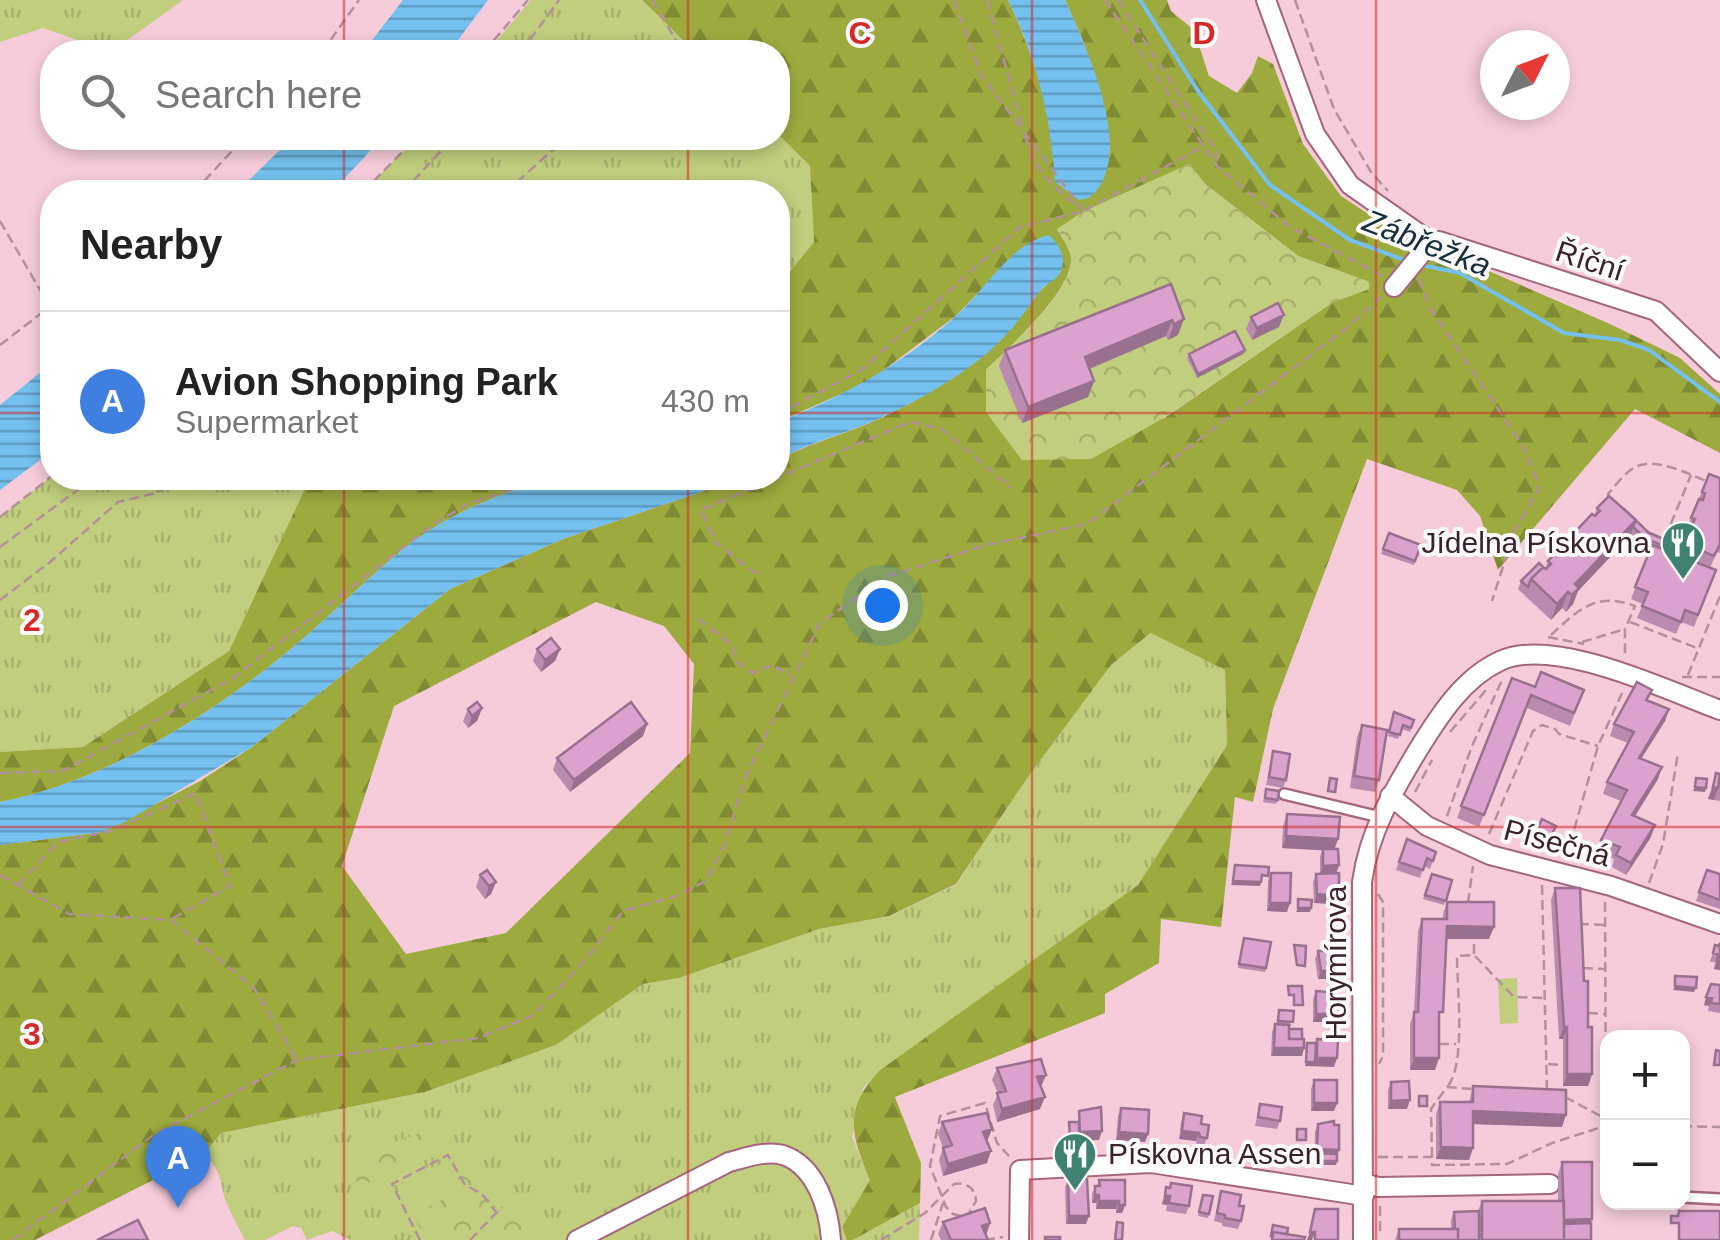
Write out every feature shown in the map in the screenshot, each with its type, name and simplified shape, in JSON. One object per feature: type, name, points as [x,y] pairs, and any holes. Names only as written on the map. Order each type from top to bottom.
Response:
[{"type":"street","points":[[1266,0],[1315,134],[1350,185],[1428,245],[1406,278]]},
{"type":"street","name":"Říční","points":[[1428,245],[1439,241],[1656,311],[1720,372]]},
{"type":"street","name":"Horymírova","points":[[1363,1240],[1368,1188],[1362,882],[1366,856],[1390,796],[1446,706],[1484,671],[1501,660],[1525,654],[1573,656],[1720,710]]},
{"type":"street","name":"Písečná","points":[[1390,796],[1427,826],[1490,855],[1611,886],[1720,924]]},
{"type":"street","points":[[577,1240],[729,1162],[756,1154],[782,1155],[808,1171],[818,1188],[830,1240]]},
{"type":"street","points":[[1014,1238],[1020,1170],[1151,1163],[1368,1188],[1550,1184]]},
{"type":"lane","points":[[1284,794],[1380,817]]},
{"type":"lane","points":[[1690,1197],[1720,1199]]},
{"type":"path","points":[[330,40],[358,0]]},
{"type":"path","points":[[494,40],[528,0]]},
{"type":"path","points":[[529,40],[559,0]]},
{"type":"path","points":[[652,0],[677,40]]},
{"type":"path","points":[[954,0],[980,74],[1084,211]]},
{"type":"path","points":[[986,0],[1032,159],[1060,194],[1084,211]]},
{"type":"path","points":[[1105,0],[1217,166],[1290,227],[1378,275],[1406,278],[1523,446],[1540,487],[1514,532],[1492,602]]},
{"type":"path","points":[[1118,0],[1216,152],[1217,166]]},
{"type":"path","points":[[1295,0],[1334,109],[1371,172],[1396,200]]},
{"type":"path","points":[[790,408],[860,371],[1020,227],[1084,211],[1202,146]]},
{"type":"path","points":[[205,180],[233,150]]},
{"type":"path","points":[[375,180],[404,150]]},
{"type":"path","points":[[414,180],[442,150]]},
{"type":"path","points":[[519,180],[553,150]]},
{"type":"path","points":[[0,222],[40,287]]},
{"type":"path","points":[[13,1240],[154,1134],[297,1060],[478,1038],[534,1015],[586,959],[623,911],[676,896],[706,881],[725,844],[744,780],[820,624],[888,576],[986,545],[1087,524],[1344,330],[1406,278]]},
{"type":"path","points":[[0,345],[40,315]]},
{"type":"path","points":[[790,473],[910,422],[942,429],[1011,488]]},
{"type":"path","points":[[1608,498],[1640,465],[1673,468],[1706,481]]},
{"type":"path","points":[[1665,540],[1691,475]]},
{"type":"path","points":[[0,516],[40,485]]},
{"type":"path","points":[[0,546],[77,490]]},
{"type":"path","points":[[0,600],[118,502],[162,490]]},
{"type":"path","points":[[0,773],[63,771],[233,678],[435,523],[468,504],[509,490]]},
{"type":"path","points":[[748,490],[701,510],[716,543],[757,574]]},
{"type":"path","points":[[1688,677],[1720,596]]},
{"type":"path","points":[[1550,636],[1580,608],[1614,598],[1634,606],[1625,629],[1625,658]]},
{"type":"path","points":[[698,619],[732,645],[736,662],[752,673],[772,665],[792,677]]},
{"type":"path","points":[[1628,621],[1699,649]]},
{"type":"path","points":[[1580,643],[1625,629]]},
{"type":"path","points":[[1444,825],[1472,746],[1505,674],[1469,708],[1445,739]]},
{"type":"path","points":[[1565,862],[1598,746],[1626,685]]},
{"type":"path","points":[[1485,844],[1533,731],[1542,725],[1598,746]]},
{"type":"path","points":[[1644,897],[1663,844],[1678,753]]},
{"type":"path","points":[[1406,808],[1436,754]]},
{"type":"path","points":[[0,875],[69,914],[171,920],[230,886],[194,793],[115,830],[58,842],[18,885]]},
{"type":"path","points":[[1468,914],[1474,857]]},
{"type":"path","points":[[1552,877],[1542,885],[1547,1093],[1559,1094],[1604,1120]]},
{"type":"path","points":[[1375,1074],[1383,1056],[1383,902],[1376,892]]},
{"type":"path","points":[[1600,900],[1608,904],[1607,1120]]},
{"type":"path","points":[[171,920],[254,988],[297,1060]]},
{"type":"path","points":[[1543,922],[1551,922]]},
{"type":"path","points":[[1576,923],[1607,926]]},
{"type":"path","points":[[1474,938],[1474,955],[1514,997],[1544,998]]},
{"type":"path","points":[[1474,955],[1457,956],[1457,1064],[1453,1082],[1431,1109],[1432,1165],[1508,1164],[1600,1125]]},
{"type":"path","points":[[1544,966],[1555,967]]},
{"type":"path","points":[[1580,968],[1607,969]]},
{"type":"path","points":[[1545,1013],[1559,1012]]},
{"type":"path","points":[[1584,1013],[1606,1014]]},
{"type":"path","points":[[1435,1044],[1457,1044]]},
{"type":"path","points":[[1546,1064],[1563,1064]]},
{"type":"path","points":[[1447,1088],[1480,1089]]},
{"type":"path","points":[[932,1240],[944,1199],[950,1187],[960,1183],[974,1190],[976,1200],[972,1210],[958,1216],[949,1211],[944,1199],[929,1158],[940,1116],[985,1103],[996,1142],[1008,1153],[1009,1170]]},
{"type":"path","points":[[1690,1126],[1720,1127]]},
{"type":"path","points":[[420,1240],[392,1184],[448,1155],[464,1186],[482,1194],[496,1212]]},
{"type":"path","points":[[1376,1157],[1432,1157]]},
{"type":"path","points":[[1368,1188],[1380,1240]]},
{"type":"path","points":[[882,1240],[944,1199]]},
{"type":"path","points":[[470,1240],[502,1207]]},
{"type":"path","points":[[985,1240],[1014,1238]]},
{"type":"green space","points":[[0,0],[183,0],[128,40],[77,40],[43,28],[0,42]]},
{"type":"green space","points":[[531,0],[642,0],[683,40],[497,40]]},
{"type":"green space","points":[[642,0],[1008,0],[1035,67],[1052,137],[1104,108],[1084,43],[1065,0],[1167,0],[1171,11],[1194,30],[1209,76],[1237,93],[1252,73],[1258,56],[1273,64],[1303,144],[1341,196],[1388,227],[1680,358],[1720,394],[1720,453],[1635,409],[1498,570],[1480,516],[1457,490],[1367,459],[1273,709],[1253,802],[1235,797],[1221,927],[1161,919],[1159,963],[1105,994],[1105,1013],[895,1097],[921,1163],[920,1203],[853,1240],[847,1240],[842,1227],[870,1180],[858,1149],[854,1123],[867,1085],[879,1071],[1138,885],[1227,745],[1225,670],[1151,633],[1111,665],[1028,777],[956,884],[889,916],[819,929],[679,978],[643,984],[556,1045],[425,1092],[221,1133],[204,1154],[35,1240],[0,1240],[0,845],[102,832],[200,781],[252,747],[450,589],[563,539],[707,490],[790,490],[790,455],[883,417],[960,373],[989,350],[1058,275],[1016,253],[957,315],[868,382],[790,417],[790,271],[814,242],[810,166],[790,146],[790,40],[683,40]],"holes":[[[1189,164],[1205,184],[1298,256],[1369,282],[1369,289],[1333,302],[1163,419],[986,370],[1038,317],[1062,285],[1071,257],[1057,229]],[[596,602],[664,626],[694,664],[690,753],[506,933],[406,954],[342,866],[394,706]]]},
{"type":"green space","points":[[790,146],[810,166],[814,242],[790,271],[790,180],[375,180],[404,150],[790,150]]},
{"type":"green space","points":[[1189,164],[1205,184],[1298,256],[1370,282],[1369,289],[1333,302],[1162,419],[1091,459],[1022,460],[986,412],[986,370],[1038,318],[1062,286],[1071,258],[1057,229],[1084,211]]},
{"type":"green space","points":[[40,485],[40,490],[304,490],[229,651],[83,747],[0,752],[0,517]]},
{"type":"green space","points":[[304,490],[515,490],[423,535],[275,662],[180,728],[73,781],[0,802],[0,752],[83,747],[229,651]]},
{"type":"green space","points":[[1152,633],[1225,670],[1227,745],[1138,885],[880,1071],[863,1088],[852,1137],[870,1180],[842,1227],[847,1240],[350,1240],[332,1231],[307,1240],[301,1228],[293,1226],[265,1240],[245,1240],[227,1204],[218,1173],[204,1154],[221,1133],[425,1092],[556,1045],[643,984],[679,978],[819,929],[889,916],[956,885],[1028,777],[1111,665]]},
{"type":"green space","points":[[1517,978],[1518,1023],[1500,1024],[1498,979]]},
{"type":"green space","points":[[431,1129],[442,1131],[439,1139],[365,1185],[356,1181],[349,1168],[354,1156]]},
{"type":"green space","points":[[473,1145],[482,1185],[490,1201],[512,1217],[539,1221],[543,1236],[536,1240],[436,1240],[423,1233],[412,1215],[462,1189],[448,1160]]},
{"type":"green space","points":[[448,1160],[463,1189],[412,1215],[397,1186]]},
{"type":"green space","points":[[920,1203],[919,1240],[853,1240]]},
{"type":"water","points":[[403,0],[488,0],[458,40],[372,40]]},
{"type":"water","points":[[1008,0],[1065,0],[1085,45],[1109,130],[1109,157],[1103,180],[1089,198],[1079,200],[1055,182],[1041,89]]},
{"type":"water","points":[[280,150],[371,150],[343,180],[249,180]]},
{"type":"water","points":[[1049,235],[1062,254],[1063,265],[996,345],[930,392],[790,454],[790,417],[849,390],[916,348],[957,315],[1010,258]]},
{"type":"water","points":[[40,373],[40,460],[0,490],[0,405]]},
{"type":"water","points":[[515,490],[707,490],[563,539],[450,589],[252,747],[127,821],[102,832],[0,845],[0,802],[73,781],[180,728],[275,662],[423,535]]},
{"type":"building","points":[[1171,284],[1184,319],[1174,324],[1172,320],[1085,357],[1094,381],[1028,407],[1005,350]]},
{"type":"building","points":[[1278,303],[1284,315],[1257,328],[1251,317]]},
{"type":"building","points":[[1235,331],[1245,350],[1198,374],[1189,354]]},
{"type":"building","points":[[1709,474],[1720,478],[1720,544],[1714,556],[1681,542],[1695,519],[1691,518],[1699,499],[1703,500]]},
{"type":"building","points":[[1609,496],[1636,520],[1575,584],[1579,588],[1572,595],[1568,592],[1557,604],[1531,579],[1551,564],[1548,561],[1592,514],[1600,511],[1597,508]]},
{"type":"building","points":[[1636,520],[1649,533],[1699,554],[1697,560],[1658,547],[1633,527]]},
{"type":"building","points":[[1389,533],[1421,545],[1415,561],[1383,549]]},
{"type":"building","points":[[1652,545],[1716,570],[1698,615],[1685,610],[1681,622],[1642,606],[1648,592],[1635,587]]},
{"type":"building","points":[[1539,563],[1543,567],[1528,587],[1521,581]]},
{"type":"building","points":[[551,638],[560,649],[545,660],[537,649]]},
{"type":"building","points":[[1541,672],[1584,690],[1574,713],[1531,695],[1484,815],[1461,806],[1512,678],[1535,687]]},
{"type":"building","points":[[1637,682],[1652,690],[1646,700],[1669,709],[1639,758],[1662,767],[1632,815],[1655,825],[1631,863],[1616,855],[1620,847],[1601,840],[1627,790],[1607,782],[1634,732],[1614,724]]},
{"type":"building","points":[[477,702],[482,708],[472,716],[468,709]]},
{"type":"building","points":[[631,702],[647,724],[574,780],[557,758]]},
{"type":"building","points":[[1394,712],[1414,720],[1411,728],[1403,725],[1400,735],[1389,732]]},
{"type":"building","points":[[1362,725],[1387,730],[1379,780],[1354,776]]},
{"type":"building","points":[[1273,751],[1290,754],[1286,780],[1269,777]]},
{"type":"building","points":[[1716,773],[1720,774],[1718,788],[1713,787]]},
{"type":"building","points":[[1330,778],[1337,779],[1335,792],[1328,791]]},
{"type":"building","points":[[1696,778],[1707,779],[1706,788],[1695,787]]},
{"type":"building","points":[[1266,789],[1279,791],[1278,800],[1265,798]]},
{"type":"building","points":[[1287,814],[1340,817],[1338,839],[1286,836]]},
{"type":"building","points":[[1542,819],[1556,826],[1550,838],[1536,832]]},
{"type":"building","points":[[1407,839],[1436,852],[1433,861],[1427,858],[1423,870],[1399,862]]},
{"type":"building","points":[[1323,849],[1338,849],[1339,865],[1323,866]]},
{"type":"building","points":[[1235,865],[1269,867],[1268,876],[1262,875],[1261,882],[1233,881]]},
{"type":"building","points":[[487,870],[496,882],[489,886],[480,875]]},
{"type":"building","points":[[1707,870],[1720,874],[1720,900],[1699,892]]},
{"type":"building","points":[[1271,873],[1291,873],[1290,903],[1270,903]]},
{"type":"building","points":[[1339,873],[1339,896],[1317,894],[1316,874]]},
{"type":"building","points":[[1432,874],[1452,880],[1446,901],[1425,895]]},
{"type":"building","points":[[1555,888],[1580,888],[1584,981],[1588,981],[1588,1027],[1592,1027],[1592,1074],[1567,1074],[1567,1027]]},
{"type":"building","points":[[1298,899],[1312,900],[1311,908],[1298,908]]},
{"type":"building","points":[[1447,902],[1494,902],[1494,927],[1447,926],[1439,1058],[1414,1058],[1422,919],[1447,919]]},
{"type":"building","points":[[1244,938],[1271,942],[1266,968],[1239,964]]},
{"type":"building","points":[[1720,943],[1720,962],[1718,954],[1713,953]]},
{"type":"building","points":[[1294,945],[1306,946],[1305,966],[1297,965]]},
{"type":"building","points":[[1318,951],[1340,951],[1339,971],[1321,971]]},
{"type":"building","points":[[1675,976],[1697,977],[1696,988],[1675,986]]},
{"type":"building","points":[[1711,984],[1720,985],[1720,1004],[1711,1003],[1712,998],[1706,997]]},
{"type":"building","points":[[1288,986],[1302,986],[1303,1005],[1294,1005],[1294,995],[1289,995]]},
{"type":"building","points":[[1316,991],[1338,993],[1339,1014],[1316,1014]]},
{"type":"building","points":[[1279,1010],[1294,1011],[1293,1022],[1278,1021]]},
{"type":"building","points":[[1275,1024],[1289,1025],[1289,1039],[1304,1039],[1304,1048],[1274,1048]]},
{"type":"building","points":[[1289,1029],[1302,1029],[1302,1039],[1289,1039]]},
{"type":"building","points":[[1317,1039],[1338,1040],[1337,1058],[1317,1058]]},
{"type":"building","points":[[1307,1043],[1316,1043],[1315,1062],[1306,1062]]},
{"type":"building","points":[[1716,1050],[1720,1051],[1720,1065],[1714,1065]]},
{"type":"building","points":[[1041,1059],[1046,1075],[1037,1077],[1045,1097],[1002,1109],[997,1093],[1006,1091],[997,1068]]},
{"type":"building","points":[[1314,1080],[1337,1080],[1337,1103],[1314,1103]]},
{"type":"building","points":[[1409,1081],[1410,1100],[1391,1101],[1391,1082]]},
{"type":"building","points":[[1473,1086],[1566,1090],[1566,1115],[1473,1111],[1473,1148],[1441,1147],[1440,1102],[1473,1102]]},
{"type":"building","points":[[1419,1096],[1427,1096],[1427,1106],[1419,1106]]},
{"type":"building","points":[[1260,1104],[1282,1107],[1280,1121],[1258,1117]]},
{"type":"building","points":[[1101,1107],[1102,1131],[1080,1132],[1079,1111]]},
{"type":"building","points":[[1121,1108],[1149,1110],[1148,1134],[1119,1132]]},
{"type":"building","points":[[987,1113],[992,1129],[983,1132],[991,1151],[948,1164],[943,1148],[952,1145],[942,1122]]},
{"type":"building","points":[[1184,1113],[1202,1116],[1201,1124],[1209,1125],[1207,1138],[1182,1131]]},
{"type":"building","points":[[1334,1121],[1334,1125],[1339,1125],[1339,1150],[1317,1149],[1318,1124]]},
{"type":"building","points":[[1069,1122],[1079,1122],[1079,1137],[1070,1137]]},
{"type":"building","points":[[1297,1129],[1306,1129],[1306,1140],[1297,1140]]},
{"type":"building","points":[[1316,1153],[1337,1154],[1337,1161],[1315,1161]]},
{"type":"building","points":[[1562,1162],[1592,1162],[1592,1219],[1564,1220]]},
{"type":"building","points":[[1082,1173],[1083,1179],[1087,1179],[1089,1216],[1069,1216],[1068,1179]]},
{"type":"building","points":[[1099,1180],[1125,1180],[1125,1205],[1119,1205],[1119,1201],[1099,1201],[1095,1186],[1100,1186]]},
{"type":"building","points":[[1171,1183],[1192,1186],[1189,1206],[1169,1203],[1170,1196],[1165,1196]]},
{"type":"building","points":[[1221,1191],[1241,1195],[1241,1221],[1217,1213]]},
{"type":"building","points":[[1203,1195],[1213,1196],[1209,1214],[1199,1212]]},
{"type":"building","points":[[1482,1201],[1564,1201],[1564,1240],[1482,1240]]},
{"type":"building","points":[[985,1208],[990,1223],[982,1226],[988,1240],[951,1240],[943,1222]]},
{"type":"building","points":[[1315,1209],[1338,1209],[1338,1240],[1315,1240],[1315,1232],[1310,1232]]},
{"type":"building","points":[[1479,1211],[1479,1240],[1458,1240],[1454,1212]]},
{"type":"building","points":[[1679,1211],[1720,1211],[1720,1240],[1679,1240],[1679,1223],[1671,1223],[1671,1216],[1678,1216]]},
{"type":"building","points":[[138,1220],[148,1240],[97,1240]]},
{"type":"building","points":[[1117,1222],[1123,1223],[1122,1240],[1115,1240]]},
{"type":"building","points":[[1591,1223],[1591,1240],[1564,1240],[1564,1224]]},
{"type":"building","points":[[1273,1225],[1288,1228],[1287,1234],[1273,1232],[1271,1236]]},
{"type":"building","points":[[1399,1229],[1458,1229],[1458,1240],[1399,1240]]},
{"type":"building","points":[[1273,1232],[1305,1237],[1272,1240]]},
{"type":"waterway","name":"Zábřežka","points":[[1140,0],[1198,91],[1270,185],[1350,240],[1407,261]]},
{"type":"waterway","name":"Zábřežka","points":[[1421,265],[1460,273],[1564,333],[1620,340],[1649,350],[1720,402]]},
{"type":"place","name":"Jídelna Pískovna","points":[[1683,581]]},
{"type":"place","name":"Pískovna Assen","points":[[1075,1192]]},
{"type":"place","name":"Avion Shopping Park","points":[[178,1208]]}]
